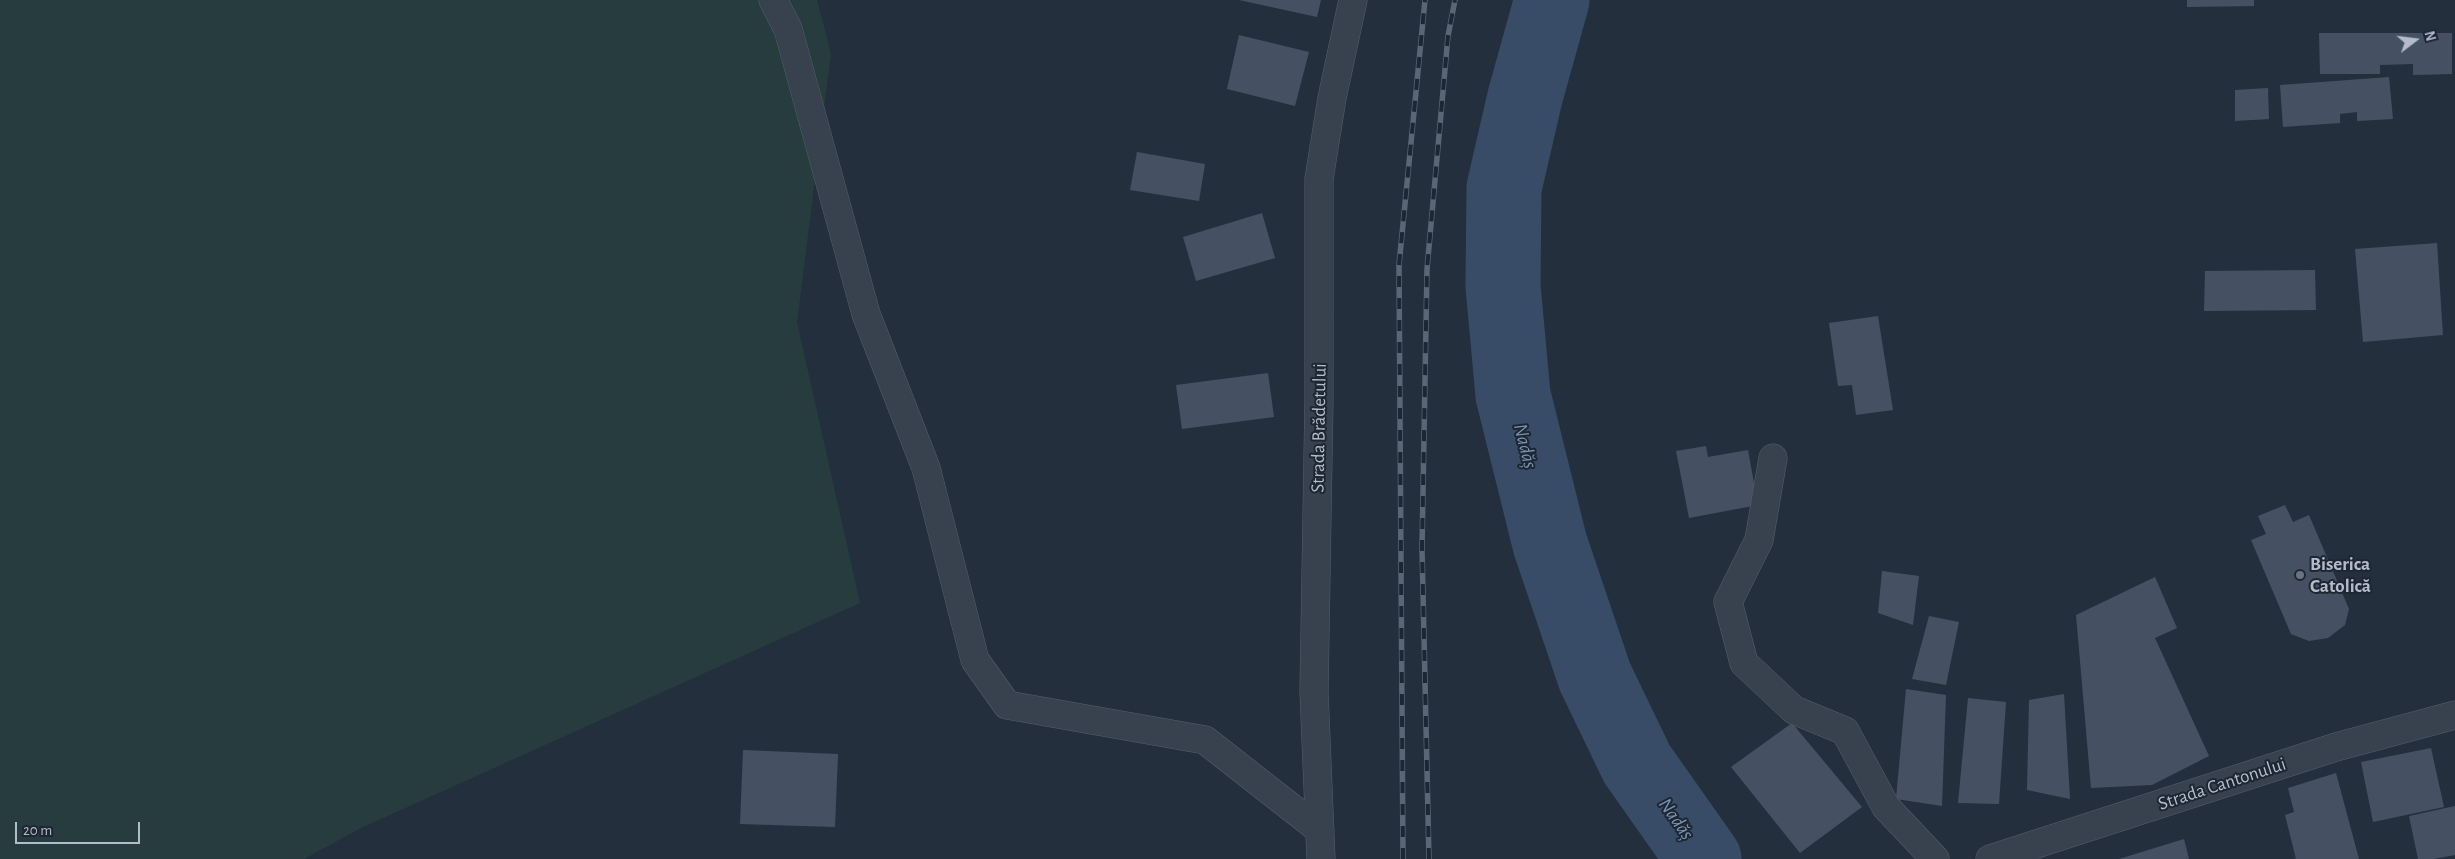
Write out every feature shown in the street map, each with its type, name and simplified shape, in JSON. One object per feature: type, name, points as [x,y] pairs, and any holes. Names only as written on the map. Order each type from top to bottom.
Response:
[{"type":"street","points":[[773,0],[788,29],[866,314],[926,468],[975,660],[1007,705],[1205,740],[1320,830]]},
{"type":"street","name":"Strada Brădetului","points":[[1321,859],[1314,692],[1319,398],[1319,179],[1332,98],[1353,0]]},
{"type":"street","points":[[1773,458],[1759,540],[1728,602],[1744,662],[1794,710],[1845,731],[1886,807],[1935,859]]},
{"type":"street","name":"Strada Cantonului","points":[[1990,859],[2336,747],[2455,715]]},
{"type":"green space","points":[[0,0],[817,0],[831,53],[797,322],[860,603],[361,828],[304,859],[0,859]]},
{"type":"building","points":[[1239,0],[1321,0],[1317,17]]},
{"type":"building","points":[[2187,0],[2254,0],[2254,6],[2187,7]]},
{"type":"building","points":[[2319,33],[2452,33],[2452,74],[2413,75],[2413,64],[2380,65],[2380,74],[2320,74]]},
{"type":"building","points":[[1239,35],[1309,52],[1295,106],[1227,89]]},
{"type":"building","points":[[2389,77],[2393,119],[2357,121],[2357,112],[2340,114],[2340,123],[2283,127],[2280,85]]},
{"type":"building","points":[[2268,88],[2269,119],[2235,121],[2235,90]]},
{"type":"building","points":[[1137,152],[1205,164],[1199,201],[1130,190]]},
{"type":"building","points":[[1262,213],[1275,258],[1196,281],[1183,237]]},
{"type":"building","points":[[2437,243],[2443,335],[2363,342],[2355,249]]},
{"type":"building","points":[[2315,270],[2316,310],[2204,311],[2205,271]]},
{"type":"building","points":[[1878,316],[1893,410],[1856,415],[1852,385],[1838,386],[1829,323]]},
{"type":"building","points":[[1268,373],[1274,417],[1182,429],[1176,385]]},
{"type":"building","points":[[1706,446],[1708,457],[1748,450],[1758,505],[1689,518],[1676,451]]},
{"type":"building","name":"Biserica Catolică","points":[[2285,505],[2293,522],[2309,515],[2349,609],[2345,625],[2328,638],[2309,641],[2291,634],[2251,540],[2266,534],[2258,516]]},
{"type":"building","points":[[1882,571],[1919,576],[1913,625],[1878,613]]},
{"type":"building","points":[[2155,577],[2177,628],[2155,638],[2209,756],[2152,785],[2091,788],[2076,615]]},
{"type":"building","points":[[1929,616],[1959,622],[1946,685],[1912,679]]},
{"type":"building","points":[[1906,689],[1946,695],[1942,806],[1896,799]]},
{"type":"building","points":[[2064,694],[2070,799],[2027,790],[2029,700]]},
{"type":"building","points":[[1968,698],[2006,702],[1999,804],[1958,803]]},
{"type":"building","points":[[1792,723],[1862,807],[1800,853],[1731,767]]},
{"type":"building","points":[[2431,748],[2444,807],[2373,822],[2361,762]]},
{"type":"building","points":[[743,750],[838,754],[835,827],[740,824]]},
{"type":"building","points":[[2336,773],[2359,859],[2296,859],[2285,815],[2294,812],[2288,788]]},
{"type":"building","points":[[2455,806],[2455,855],[2434,859],[2418,859],[2409,816]]},
{"type":"building","points":[[2184,839],[2189,859],[2119,859]]},
{"type":"waterway","name":"Nadăș","points":[[1552,0],[1525,97],[1504,188],[1503,286],[1513,395],[1550,544],[1595,677],[1637,764],[1704,859]]},
{"type":"railway","points":[[1403,859],[1399,265],[1425,0]]},
{"type":"railway","points":[[1429,859],[1422,548],[1427,269],[1448,36],[1455,0]]},
{"type":"place","name":"Biserica Catolică","points":[[2300,575]]}]
